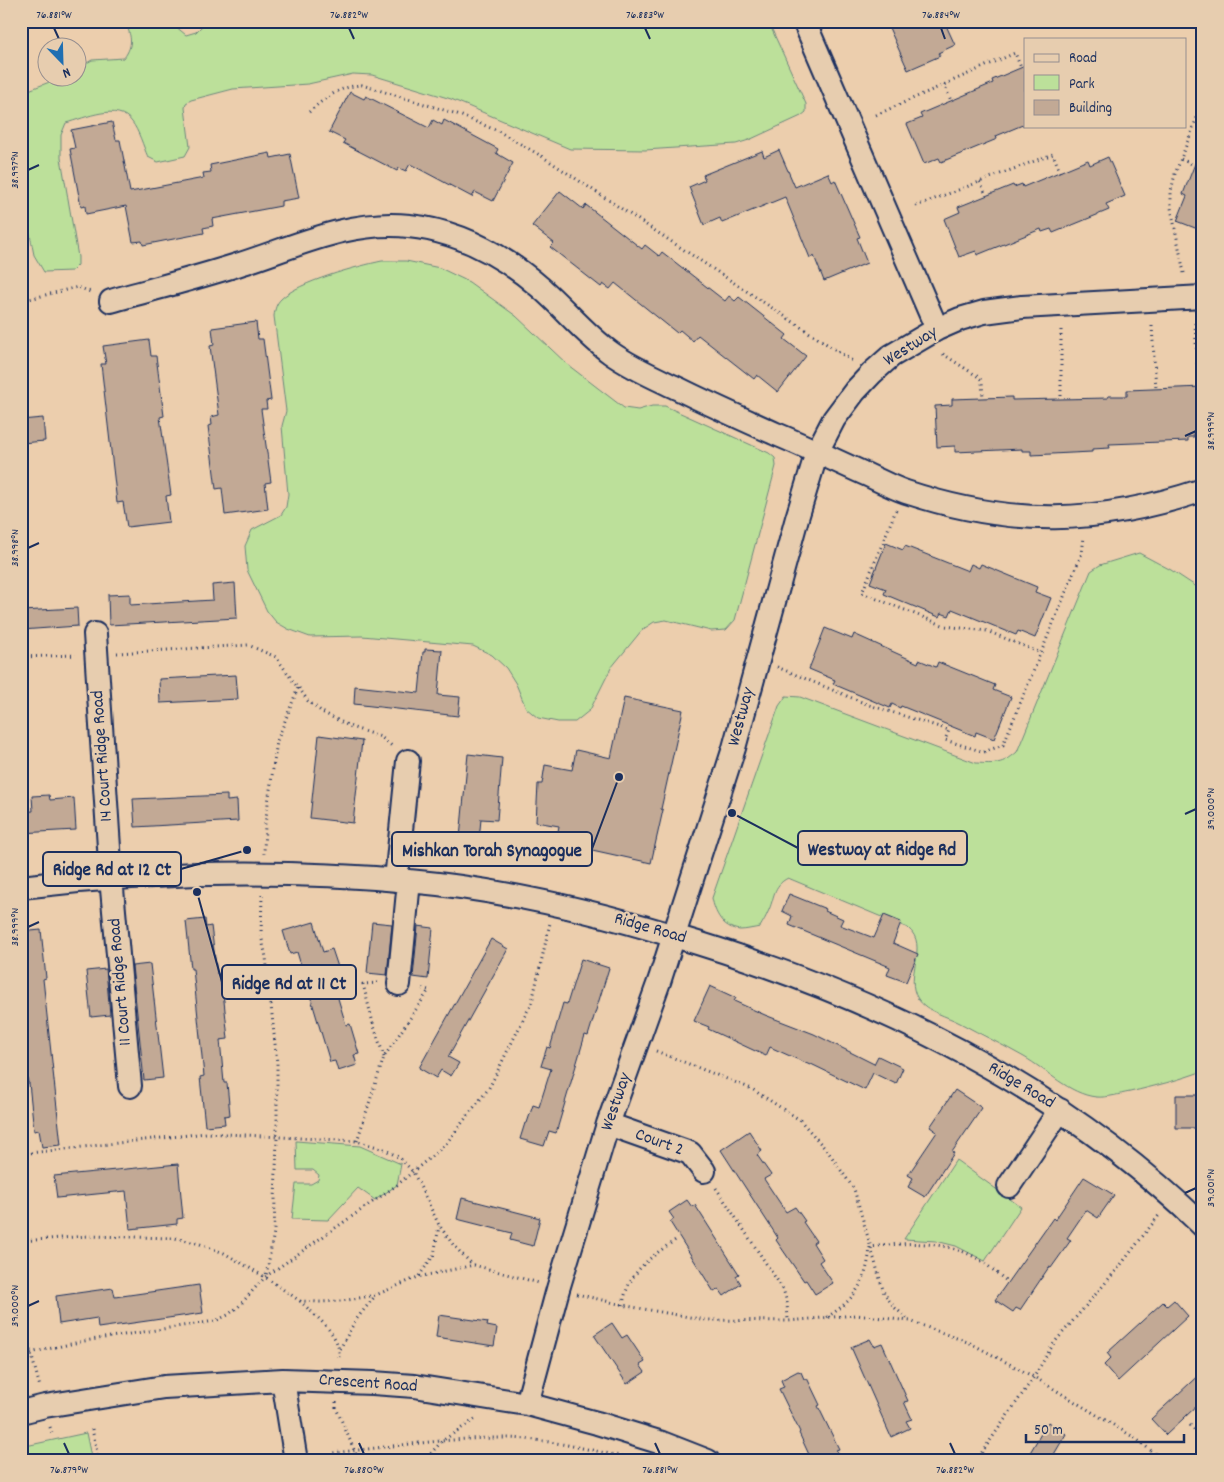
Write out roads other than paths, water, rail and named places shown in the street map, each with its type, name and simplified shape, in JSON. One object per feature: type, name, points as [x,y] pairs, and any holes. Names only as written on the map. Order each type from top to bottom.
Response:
[{"type":"street","points":[[804,21],[936,329]]},
{"type":"street","points":[[111,301],[238,265],[339,232],[389,224],[426,228],[465,239],[518,269],[542,289],[598,343],[624,362],[728,413],[903,491],[965,508],[1008,516],[1044,518],[1109,514],[1146,507],[1203,490]]},
{"type":"street","name":"Westway","points":[[527,1404],[558,1289],[608,1124],[674,936],[734,748],[797,518],[818,452],[834,419],[855,391],[891,356],[936,329],[984,312],[1022,307],[1203,297]]},
{"type":"street","name":"14 Court Ridge Road","points":[[95,644],[111,878]]},
{"type":"street","points":[[399,984],[408,760]]},
{"type":"street","name":"Ridge Road","points":[[21,887],[156,875],[263,873],[403,880],[468,888],[554,904],[617,919],[769,967],[862,1004],[991,1067],[1060,1110],[1134,1164],[1203,1226]]},
{"type":"street","name":"11 Court Ridge Road","points":[[111,878],[130,1086]]},
{"type":"street","points":[[1009,1186],[1060,1110]]},
{"type":"street","name":"Court 2","points":[[608,1124],[690,1153],[704,1171]]},
{"type":"street","points":[[283,1380],[296,1461]]},
{"type":"street","name":"Crescent Road","points":[[21,1412],[45,1406],[164,1387],[283,1380],[414,1386],[527,1404],[598,1423],[651,1454],[708,1461]]},
{"type":"place","name":"Mishkan Torah Synagogue","points":[[619,777]]},
{"type":"place","name":"Westway at Ridge Rd","points":[[732,813]]},
{"type":"place","name":"Ridge Rd at 12 Ct","points":[[247,850]]},
{"type":"place","name":"Ridge Rd at 11 Ct","points":[[197,892]]}]
